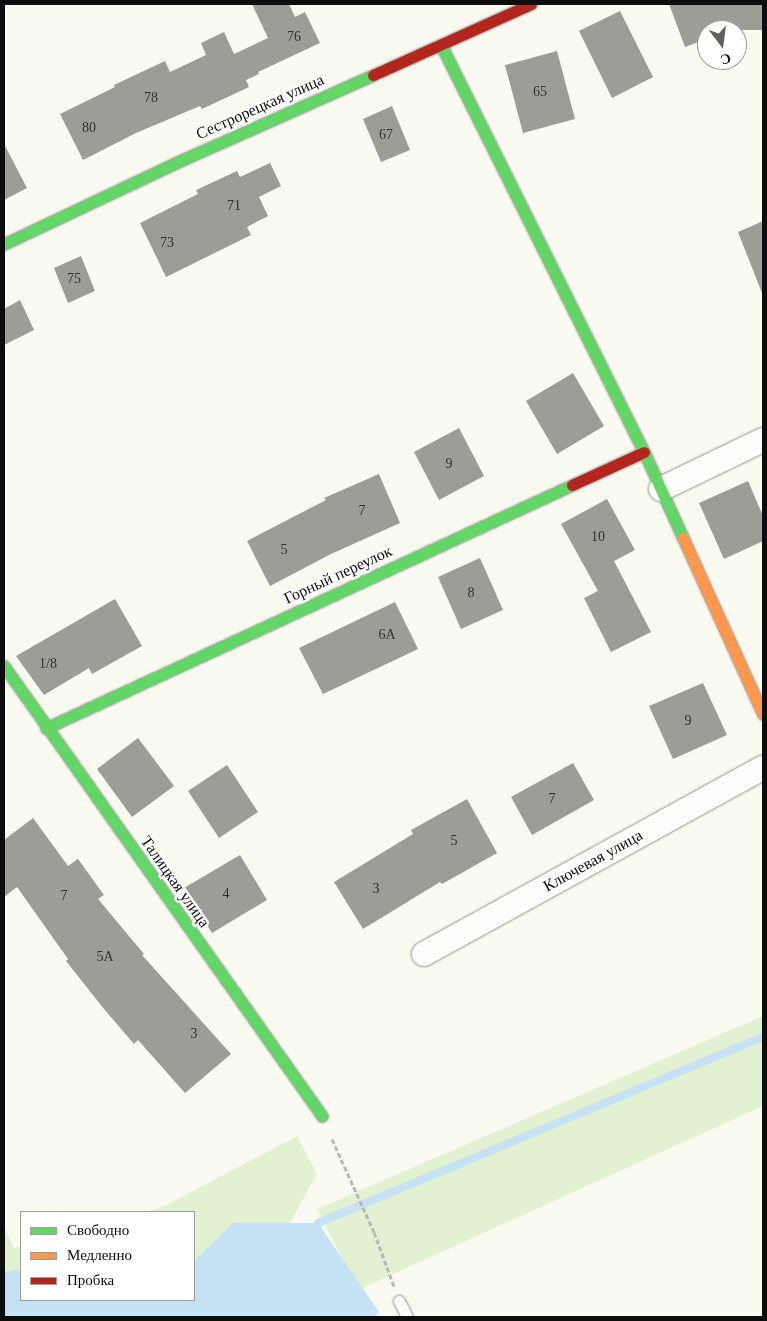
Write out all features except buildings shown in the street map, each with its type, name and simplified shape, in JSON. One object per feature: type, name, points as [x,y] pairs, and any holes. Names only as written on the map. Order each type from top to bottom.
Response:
[{"type":"street","name":"Сестрорецкая улица","points":[[4,244],[173,164],[531,4]]},
{"type":"street","points":[[441,45],[644,452],[763,714]]},
{"type":"street","points":[[660,488],[763,440]]},
{"type":"street","name":"Горный переулок","points":[[46,728],[644,452]]},
{"type":"street","name":"Талицкая улица","points":[[4,666],[322,1116]]},
{"type":"street","name":"Ключевая улица","points":[[424,954],[763,768]]},
{"type":"lane","points":[[399,1300],[407,1317]]},
{"type":"path","points":[[322,1116],[374,1232],[399,1300]]},
{"type":"green space","points":[[763,1016],[763,1106],[358,1290],[317,1209]]},
{"type":"green space","points":[[297,1136],[317,1174],[238,1317],[4,1317],[4,1228],[14,1248],[20,1246],[20,1301],[195,1301],[195,1211],[148,1211],[165,1206]]},
{"type":"water","points":[[233,1223],[318,1223],[379,1312],[375,1317],[4,1317],[4,1272],[20,1269],[20,1301],[195,1301],[195,1260]]},
{"type":"waterway","points":[[318,1223],[763,1037]]},
{"type":"traffic: fast","points":[[441,45],[644,452],[683,538]]},
{"type":"traffic: fast","points":[[4,244],[173,164],[373,75]]},
{"type":"traffic: fast","points":[[46,728],[572,485]]},
{"type":"traffic: fast","points":[[4,666],[322,1116]]},
{"type":"traffic: slow","points":[[683,538],[763,714]]},
{"type":"traffic: jam","points":[[373,75],[531,4]]},
{"type":"traffic: jam","points":[[572,485],[644,452]]}]
